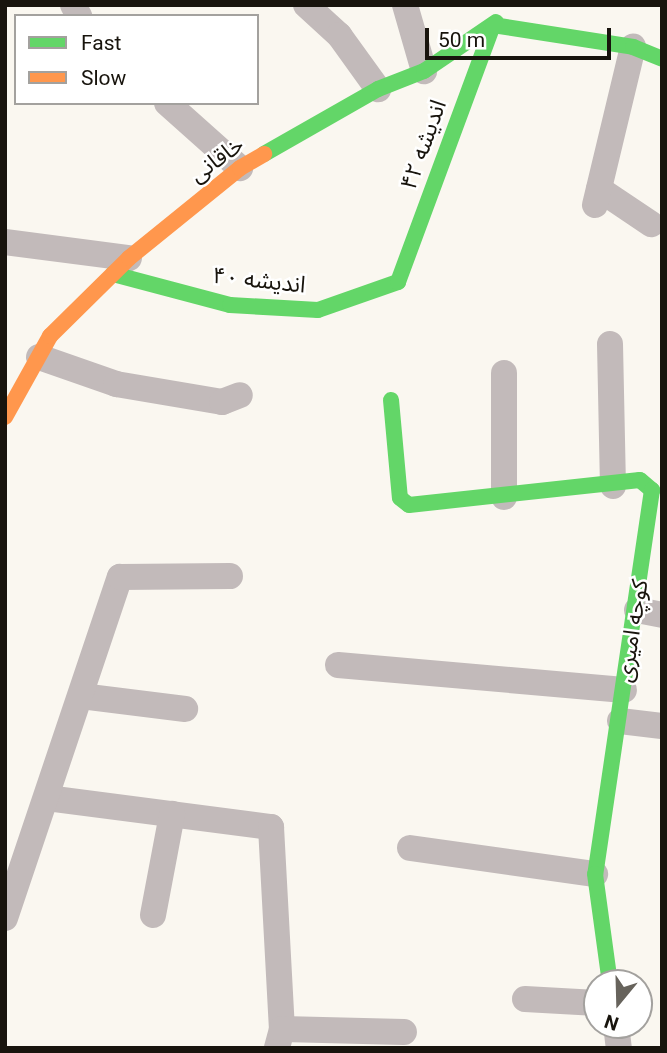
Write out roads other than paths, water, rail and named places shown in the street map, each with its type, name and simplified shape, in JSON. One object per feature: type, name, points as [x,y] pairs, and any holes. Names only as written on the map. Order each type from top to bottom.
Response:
[{"type":"street","points":[[306,5],[339,35],[378,89]]},
{"type":"street","points":[[405,5],[424,71]]},
{"type":"street","name":"خاقانی","points":[[5,417],[50,336],[121,266],[240,167],[378,89],[424,71],[493,25],[507,12]]},
{"type":"street","points":[[493,25],[633,47],[662,59]]},
{"type":"street","name":"اندیشه ۴۲","points":[[398,282],[493,25]]},
{"type":"street","points":[[633,47],[597,197],[651,224]]},
{"type":"street","points":[[169,105],[240,167]]},
{"type":"street","points":[[5,242],[121,266]]},
{"type":"street","name":"اندیشه ۴۰","points":[[121,266],[230,305],[318,310],[398,282]]},
{"type":"street","points":[[610,344],[613,486]]},
{"type":"street","points":[[38,358],[116,384],[222,402],[240,395]]},
{"type":"street","points":[[504,373],[504,497]]},
{"type":"street","name":"کوچه امیری","points":[[391,400],[403,503],[504,497],[613,486],[640,480],[652,490],[656,513],[649,612],[624,690],[595,874],[608,969]]},
{"type":"street","points":[[5,918],[120,577],[230,576]]},
{"type":"street","points":[[338,665],[624,690]]},
{"type":"street","points":[[80,696],[185,709]]},
{"type":"street","points":[[620,722],[662,726]]},
{"type":"street","points":[[47,798],[271,827],[279,1038],[404,1032]]},
{"type":"street","points":[[153,915],[172,814]]},
{"type":"street","points":[[410,848],[595,874]]},
{"type":"street","points":[[525,999],[583,1002]]}]
